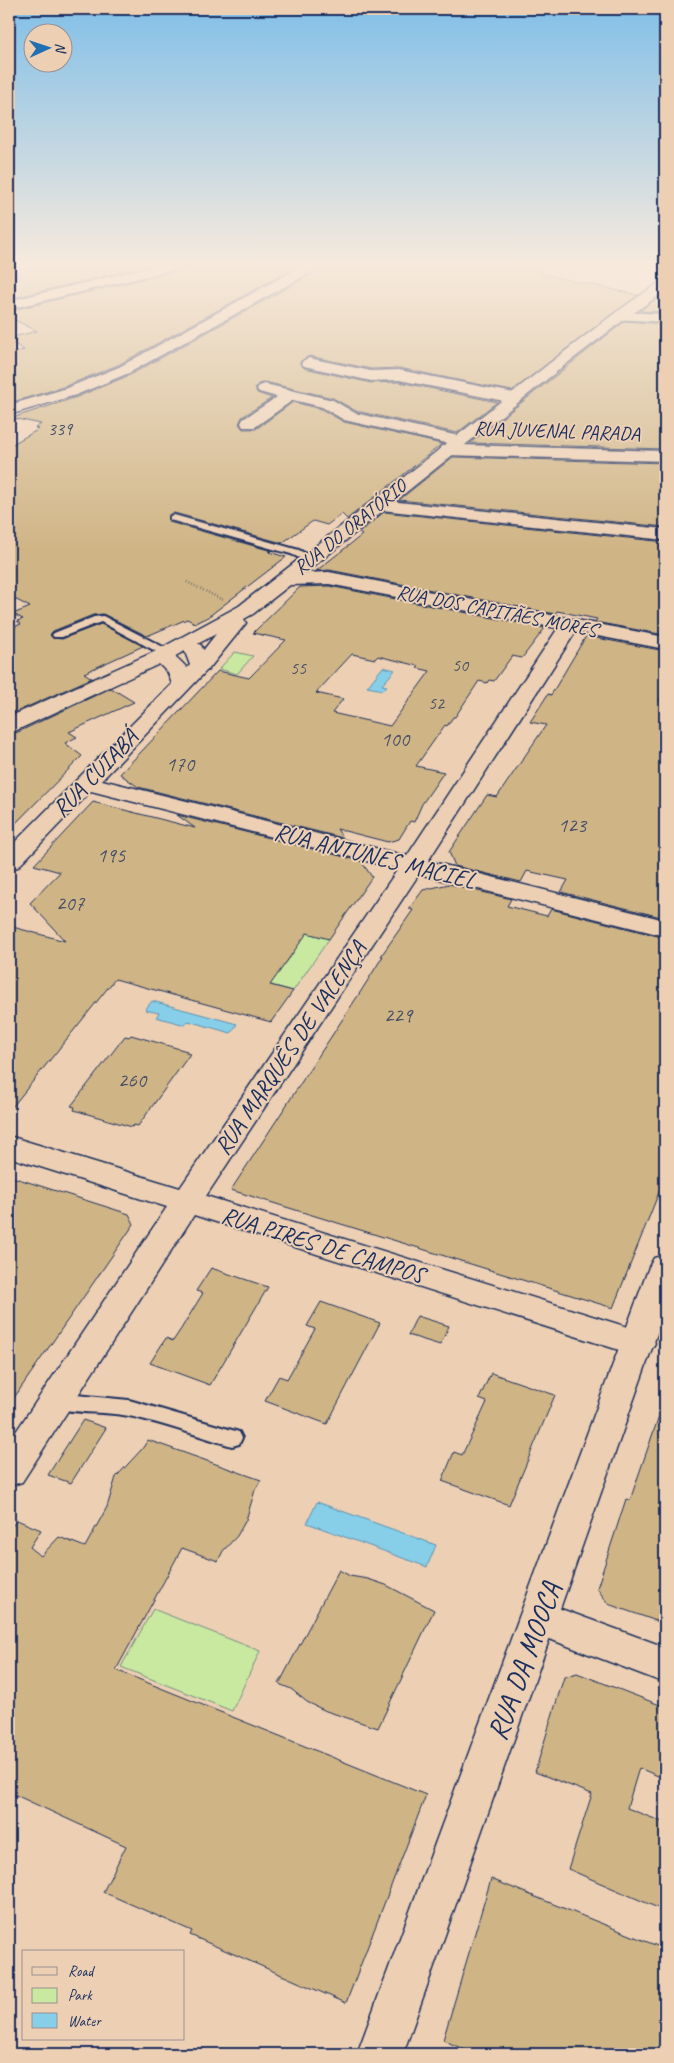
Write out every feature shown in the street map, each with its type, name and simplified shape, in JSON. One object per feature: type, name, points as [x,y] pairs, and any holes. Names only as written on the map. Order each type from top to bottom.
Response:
[{"type":"street","points":[[9,410],[70,392],[124,370],[145,358]]},
{"type":"street","name":"RUA DO ORATÓRIO","points":[[9,725],[164,655],[251,607],[453,445],[565,358]]},
{"type":"street","points":[[309,364],[371,376],[405,376],[514,398]]},
{"type":"street","name":"RUA JUVENAL PARADA","points":[[266,389],[327,403],[336,407],[339,412],[350,416],[453,445],[665,456]]},
{"type":"street","points":[[249,423],[290,395]]},
{"type":"street","points":[[378,505],[665,535]]},
{"type":"street","points":[[310,559],[329,578]]},
{"type":"street","name":"RUA DOS CAPITÃES MORES","points":[[286,579],[329,578],[665,644]]},
{"type":"street","name":"RUA CUIABÁ","points":[[9,862],[182,683],[201,666],[251,607]]},
{"type":"street","name":"RUA MARQUÊS DE VALENÇA","points":[[9,1471],[413,865],[570,625]]},
{"type":"street","points":[[186,644],[194,649],[201,666]]},
{"type":"street","points":[[164,655],[178,671],[182,683]]},
{"type":"street","name":"RUA ANTUNES MACIEL","points":[[85,784],[665,928]]},
{"type":"street","name":"RUA PIRES DE CAMPOS","points":[[9,1146],[638,1343]]},
{"type":"street","name":"RUA DA MOOCA","points":[[380,2054],[665,1267]]},
{"type":"street","points":[[539,1618],[665,1665]]},
{"type":"lane","points":[[174,518],[295,552],[310,559]]},
{"type":"lane","points":[[58,635],[98,619],[103,620],[164,655]]},
{"type":"lane","points":[[55,1401],[129,1408],[232,1438]]},
{"type":"path","points":[[187,582],[232,604],[240,598],[251,607]]},
{"type":"green space","points":[[235,652],[253,656],[237,674],[219,669]]},
{"type":"green space","points":[[293,929],[329,939],[293,991],[268,984],[293,954],[291,951]]},
{"type":"green space","points":[[153,1609],[260,1651],[232,1711],[121,1667]]},
{"type":"water","points":[[383,667],[395,670],[382,685],[387,686],[383,690],[367,687]]},
{"type":"water","points":[[152,1001],[237,1024],[231,1033],[188,1021],[185,1025],[156,1017],[159,1013],[145,1010]]},
{"type":"water","points":[[317,1502],[436,1545],[427,1567],[307,1523]]},
{"type":"building","points":[[9,358],[130,358],[63,387],[9,403]]},
{"type":"building","points":[[160,358],[306,358],[300,362],[304,368],[371,383],[399,382],[497,402],[457,433],[356,411],[333,398],[265,382],[258,384],[255,388],[257,393],[272,398],[242,417],[239,424],[243,429],[256,429],[293,402],[321,409],[344,422],[442,444],[347,519],[342,514],[327,525],[313,521],[282,543],[174,513],[170,514],[169,522],[272,551],[269,552],[286,557],[208,617],[195,623],[187,619],[147,636],[103,614],[93,615],[53,631],[50,635],[53,638],[62,639],[101,624],[143,646],[84,673],[92,678],[9,715],[9,629],[21,624],[17,621],[23,619],[13,614],[30,607],[9,596],[9,446],[39,429],[35,428],[41,424],[12,418],[77,397],[130,375]]},
{"type":"building","points":[[320,358],[555,358],[512,391],[399,368],[371,369]]},
{"type":"building","points":[[578,358],[665,358],[665,449],[470,443]]},
{"type":"building","points":[[453,457],[665,463],[665,527],[399,500]]},
{"type":"building","points":[[384,512],[665,542],[665,635],[595,622],[597,619],[557,611],[555,614],[329,570],[316,571],[362,535],[359,533]]},
{"type":"building","points":[[329,586],[545,628],[522,658],[512,656],[494,681],[489,680],[487,683],[479,681],[455,717],[447,726],[445,725],[416,766],[444,772],[422,804],[414,822],[410,821],[399,839],[388,842],[337,829],[343,838],[138,787],[120,774],[218,671],[249,678],[286,640],[253,633],[300,587]],"holes":[[[352,654],[375,659],[378,656],[419,666],[417,668],[430,671],[390,726],[332,713],[343,699],[316,693]]]},
{"type":"building","points":[[586,636],[665,651],[665,690],[659,701],[665,702],[665,918],[561,892],[568,880],[527,871],[521,882],[455,866],[449,852],[487,795],[497,797],[546,725],[530,722],[548,694],[551,695]]},
{"type":"building","points":[[111,688],[134,702],[69,732],[77,737],[65,743],[82,756],[9,830],[9,734],[18,732]]},
{"type":"building","points":[[93,802],[195,828],[177,815],[361,861],[372,877],[329,939],[307,933],[270,985],[293,991],[271,1022],[115,979],[9,1111],[9,926],[65,941],[30,903],[60,872],[34,865]]},
{"type":"building","points":[[449,884],[511,899],[507,906],[547,916],[551,909],[665,938],[665,1177],[613,1308],[231,1190],[361,991],[383,956],[381,956],[413,910],[409,909],[423,890]]},
{"type":"building","points":[[131,1035],[187,1051],[186,1053],[190,1054],[138,1126],[134,1125],[132,1127],[74,1110],[75,1107],[71,1106],[125,1036],[129,1037]]},
{"type":"building","points":[[9,1176],[129,1214],[134,1224],[9,1405]]},
{"type":"building","points":[[211,1268],[268,1287],[210,1385],[150,1363],[166,1338],[173,1341],[181,1329],[203,1293],[196,1291]]},
{"type":"building","points":[[321,1302],[380,1323],[327,1424],[265,1401],[279,1376],[287,1379],[315,1329],[307,1326]]},
{"type":"building","points":[[417,1316],[449,1326],[440,1345],[408,1335]]},
{"type":"building","points":[[491,1373],[555,1395],[509,1505],[442,1481],[454,1452],[462,1455],[487,1402],[479,1399]]},
{"type":"building","points":[[662,1407],[665,1408],[665,1624],[608,1604],[597,1588],[626,1499],[630,1500]]},
{"type":"building","points":[[83,1420],[106,1428],[71,1483],[48,1475]]},
{"type":"building","points":[[148,1440],[261,1480],[255,1490],[246,1520],[237,1536],[223,1551],[218,1561],[182,1548],[116,1670],[426,1795],[346,2003],[190,1935],[192,1931],[103,1892],[126,1846],[9,1792],[9,1530],[17,1520],[41,1530],[30,1547],[41,1556],[59,1537],[85,1547],[107,1507],[116,1477]]},
{"type":"building","points":[[339,1570],[350,1576],[386,1585],[434,1610],[378,1728],[326,1711],[307,1702],[291,1689],[279,1684]]},
{"type":"building","points":[[577,1673],[665,1707],[665,1779],[639,1768],[627,1808],[665,1823],[665,1911],[568,1869],[592,1794],[535,1772],[564,1677]]},
{"type":"building","points":[[491,1879],[665,1949],[665,2054],[474,2054],[443,2040]]}]
